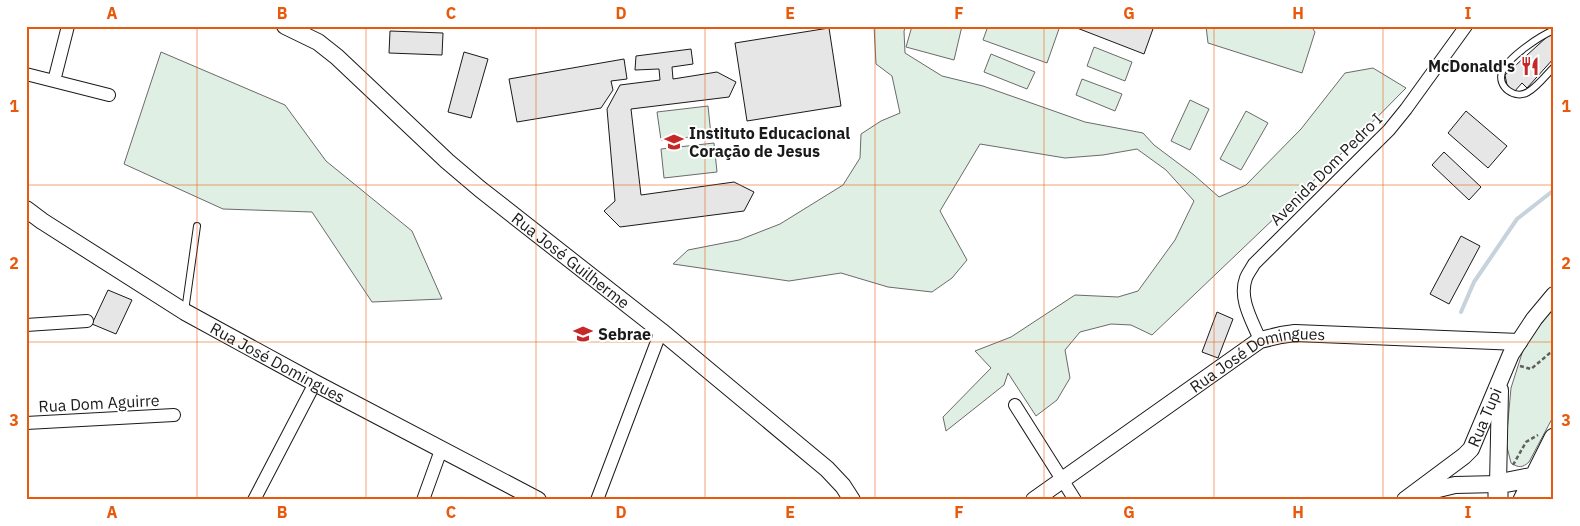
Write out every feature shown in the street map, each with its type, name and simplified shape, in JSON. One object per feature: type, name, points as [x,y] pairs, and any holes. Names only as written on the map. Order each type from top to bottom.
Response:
[{"type":"main road","points":[[1523,500],[1534,477],[1547,436]]},
{"type":"main road","points":[[1498,492],[1534,477],[1554,473]]},
{"type":"main road","points":[[1540,500],[1554,473]]},
{"type":"street","points":[[54,81],[68,26]]},
{"type":"street","name":"Rua José Guilherme","points":[[286,26],[318,42],[337,57],[447,161],[661,331],[826,469],[843,486],[852,500]]},
{"type":"street","name":"Avenida Dom Pedro I","points":[[1260,340],[1246,304],[1244,290],[1246,278],[1254,264],[1389,130],[1466,26]]},
{"type":"street","points":[[26,74],[109,95]]},
{"type":"street","name":"Rua José Domingues","points":[[26,209],[185,312],[538,500]]},
{"type":"street","name":"Rua Tupi","points":[[1408,497],[1471,449],[1503,371],[1519,342],[1554,295]]},
{"type":"street","points":[[26,325],[87,321]]},
{"type":"street","points":[[596,500],[661,331]]},
{"type":"street","name":"Rua José Domingues","points":[[1034,500],[1260,340],[1295,333],[1519,342]]},
{"type":"street","points":[[1498,492],[1500,403],[1503,371]]},
{"type":"street","points":[[254,500],[316,383]]},
{"type":"street","points":[[1015,405],[1075,500]]},
{"type":"street","name":"Rua Dom Aguirre","points":[[26,423],[174,415]]},
{"type":"street","points":[[422,500],[441,450]]},
{"type":"street","name":"Rua Tupi","points":[[1408,497],[1454,485],[1498,492]]},
{"type":"lane","points":[[1554,30],[1541,36],[1506,66],[1502,73],[1502,84],[1507,91],[1516,94],[1528,93],[1554,67]]},
{"type":"lane","points":[[185,312],[197,226]]},
{"type":"path","points":[[1520,366],[1531,369],[1554,351]]},
{"type":"path","points":[[1513,465],[1526,442],[1547,436]]},
{"type":"green space","points":[[874,26],[906,26],[904,31],[905,53],[942,76],[983,86],[1085,122],[1143,133],[1154,145],[1194,175],[1219,197],[1246,185],[1301,129],[1345,73],[1373,68],[1406,88],[1326,169],[1152,335],[1131,325],[1111,324],[1080,332],[1065,350],[1070,378],[1057,400],[1036,416],[1008,373],[1004,385],[946,431],[943,417],[991,368],[975,351],[1011,337],[1075,295],[1118,297],[1138,291],[1175,240],[1194,201],[1166,170],[1137,149],[1103,155],[1065,158],[980,144],[940,211],[967,260],[952,278],[932,292],[888,287],[841,273],[789,281],[673,264],[688,250],[739,240],[780,224],[843,185],[860,158],[861,134],[881,121],[900,113],[892,76],[876,64]]},
{"type":"green space","points":[[912,26],[962,26],[954,60],[906,47]]},
{"type":"green space","points":[[988,26],[1060,26],[1047,63],[983,40]]},
{"type":"green space","points":[[1206,26],[1311,26],[1315,32],[1302,73],[1208,43]]},
{"type":"green space","points":[[1094,47],[1132,62],[1125,81],[1087,66]]},
{"type":"green space","points":[[161,52],[285,105],[326,161],[412,231],[442,299],[372,302],[312,212],[223,209],[124,164]]},
{"type":"green space","points":[[991,54],[1035,72],[1027,89],[984,72]]},
{"type":"green space","points":[[1082,79],[1122,94],[1115,111],[1076,95]]},
{"type":"green space","points":[[1190,100],[1209,109],[1190,150],[1171,141]]},
{"type":"green space","points":[[708,106],[711,135],[661,140],[657,112]]},
{"type":"green space","points":[[1246,111],[1268,123],[1241,170],[1220,159]]},
{"type":"green space","points":[[714,143],[717,172],[664,178],[661,149]]},
{"type":"green space","points":[[1554,306],[1554,415],[1529,462],[1518,466],[1511,463],[1506,443],[1511,388],[1524,347]]},
{"type":"building","points":[[1078,26],[1154,26],[1144,54],[1077,28]]},
{"type":"building","points":[[829,28],[841,106],[747,121],[735,43]]},
{"type":"building","points":[[390,31],[443,33],[442,55],[389,53]]},
{"type":"building","name":"McDonald's","points":[[1554,34],[1554,58],[1527,88],[1522,83],[1514,92],[1507,85],[1505,75],[1548,36]]},
{"type":"building","points":[[691,49],[693,64],[672,67],[673,79],[717,72],[736,82],[729,97],[631,109],[641,195],[734,182],[754,192],[744,211],[620,227],[604,211],[615,201],[607,109],[620,85],[660,80],[659,69],[635,70],[636,56]]},
{"type":"building","points":[[464,52],[488,59],[471,118],[448,112]]},
{"type":"building","points":[[624,59],[627,79],[611,81],[613,90],[601,108],[517,122],[509,79]]},
{"type":"building","points":[[1466,111],[1507,146],[1488,168],[1448,133]]},
{"type":"building","points":[[1444,152],[1481,187],[1469,200],[1432,165]]},
{"type":"building","points":[[1461,236],[1480,246],[1449,304],[1430,294]]},
{"type":"building","points":[[108,290],[132,300],[116,334],[92,324]]},
{"type":"building","points":[[1217,312],[1233,319],[1218,358],[1202,352]]},
{"type":"waterway","points":[[1461,312],[1474,282],[1517,219],[1554,190]]},
{"type":"place","name":"McDonald's","points":[[1530,66]]},
{"type":"place","name":"Instituto Educacional Coração de Jesus","points":[[674,142]]},
{"type":"place","name":"Sebrae","points":[[583,334]]}]
